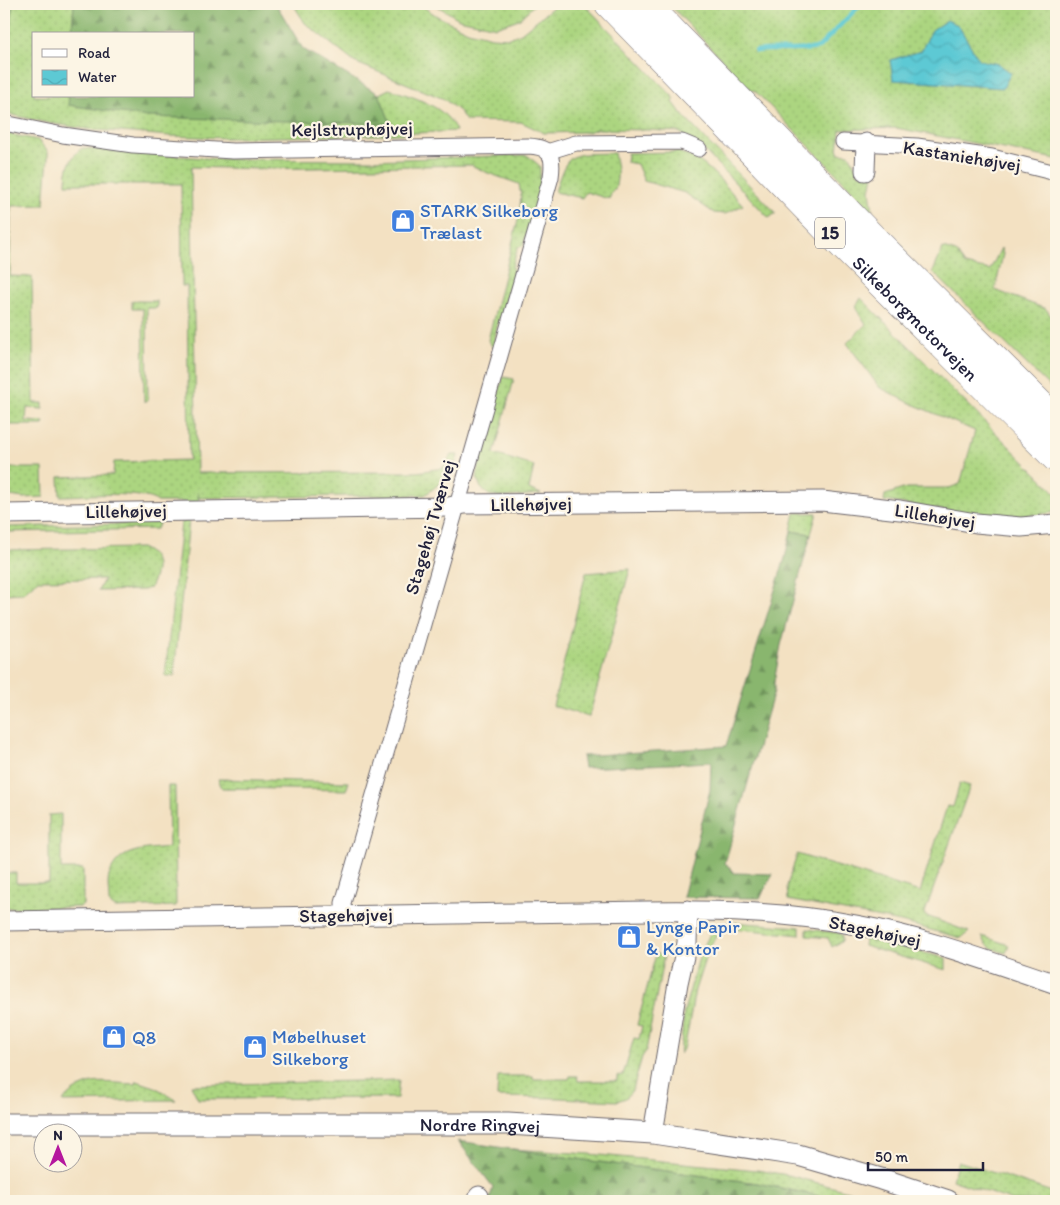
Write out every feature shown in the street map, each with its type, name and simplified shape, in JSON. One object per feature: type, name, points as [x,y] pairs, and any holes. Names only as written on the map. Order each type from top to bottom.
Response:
[{"type":"highway","name":"Silkeborgmotorvejen","points":[[608,4],[853,256],[1056,458]]},
{"type":"highway","name":"Silkeborgmotorvejen","points":[[646,4],[870,235],[1056,420]]},
{"type":"main road","name":"Nordre Ringvej","points":[[4,1124],[508,1124],[653,1133],[798,1155],[948,1201]]},
{"type":"street","name":"Kejlstruphøjvej","points":[[4,123],[63,135],[133,145],[233,151],[537,146],[547,152]]},
{"type":"street","points":[[547,152],[576,143],[682,142],[699,149]]},
{"type":"street","name":"Kastaniehøjvej","points":[[843,142],[917,146],[992,157],[1056,173]]},
{"type":"street","points":[[865,171],[866,143]]},
{"type":"street","name":"Stagehøj Tværvej","points":[[344,915],[343,903],[551,177],[553,162],[547,152]]},
{"type":"street","name":"Lillehøjvej","points":[[4,514],[457,505],[822,501],[900,510],[976,523],[1021,527],[1056,524]]},
{"type":"street","points":[[653,1133],[678,983],[687,942],[688,910]]},
{"type":"street","name":"Stagehøjvej","points":[[4,921],[688,910],[750,912],[857,925],[913,938],[1056,984]]},
{"type":"green space","points":[[4,4],[13,4],[5,93],[4,93]]},
{"type":"green space","points":[[13,4],[74,4],[72,32],[32,32],[32,98],[69,98],[69,105],[390,124],[379,94],[389,89],[427,103],[437,109],[445,115],[456,131],[377,135],[226,138],[169,136],[86,129],[4,113],[4,93]]},
{"type":"green space","points":[[74,4],[276,4],[303,49],[379,94],[391,124],[147,117],[68,105],[69,98],[195,98],[195,32],[72,32]]},
{"type":"green space","points":[[293,4],[419,4],[437,16],[468,31],[492,37],[509,38],[521,33],[557,4],[584,4],[675,99],[673,102],[685,118],[776,213],[769,218],[701,147],[679,132],[597,129],[588,132],[544,133],[521,122],[466,121],[460,112],[444,99],[354,62],[305,23]]},
{"type":"green space","points":[[434,4],[535,4],[519,19],[496,27],[459,19]]},
{"type":"green space","points":[[669,4],[1056,4],[1056,159],[896,128],[840,130],[838,153],[849,154],[859,174],[873,175],[870,191],[873,211],[754,90],[752,91]]},
{"type":"green space","points":[[4,133],[38,140],[48,152],[44,205],[11,206],[10,276],[32,277],[34,403],[43,403],[43,409],[27,408],[26,421],[44,422],[43,425],[4,425]]},
{"type":"green space","points":[[82,148],[216,159],[371,160],[527,155],[540,166],[540,189],[523,246],[518,247],[512,267],[514,275],[497,327],[493,348],[488,340],[519,216],[521,196],[519,184],[471,165],[261,169],[191,167],[197,473],[417,472],[443,468],[451,455],[458,455],[453,473],[425,495],[199,498],[198,492],[199,502],[158,502],[150,498],[126,495],[60,496],[59,477],[113,475],[114,462],[189,460],[187,286],[182,286],[181,184],[66,184],[70,164],[74,156]]},
{"type":"green space","points":[[677,152],[697,160],[705,166],[743,205],[725,214],[714,213],[685,193],[644,181],[637,164],[626,162],[627,153]]},
{"type":"green space","points":[[614,153],[617,179],[615,190],[613,190],[609,199],[586,192],[582,198],[555,192],[564,168],[568,161],[574,157]]},
{"type":"green space","points":[[943,248],[956,252],[965,265],[990,270],[1001,248],[1003,254],[995,290],[1046,309],[1056,323],[1056,393],[933,272]]},
{"type":"green space","points":[[861,298],[1056,493],[1056,512],[1035,515],[991,515],[948,511],[884,501],[885,495],[906,488],[949,488],[960,484],[975,431],[910,403],[879,387],[847,343],[866,324],[856,307]]},
{"type":"green space","points":[[132,301],[157,301],[157,308],[147,308],[148,401],[144,401],[143,309],[132,309]]},
{"type":"green space","points":[[503,377],[514,379],[494,454],[534,466],[529,489],[541,494],[504,497],[489,495],[481,488],[477,478],[480,458]]},
{"type":"green space","points":[[4,468],[43,468],[44,497],[23,498],[4,495]]},
{"type":"green space","points":[[795,513],[817,513],[811,534],[791,531]]},
{"type":"green space","points":[[189,520],[174,676],[165,676],[181,523]]},
{"type":"green space","points":[[160,521],[157,529],[4,532],[4,527],[122,524]]},
{"type":"green space","points":[[791,531],[811,534],[781,645],[774,691],[725,863],[734,873],[773,874],[760,898],[683,897],[710,790],[711,762],[584,768],[582,756],[726,746],[785,558]]},
{"type":"green space","points":[[141,548],[155,560],[155,576],[150,588],[144,590],[98,591],[104,579],[38,580],[23,593],[4,594],[4,550]]},
{"type":"green space","points":[[630,569],[589,717],[553,706],[586,573]]},
{"type":"green space","points":[[218,779],[348,782],[348,785],[346,790],[222,788]]},
{"type":"green space","points":[[960,783],[970,786],[924,915],[969,932],[961,938],[901,922],[788,900],[787,886],[797,854],[920,892],[947,806],[953,807]]},
{"type":"green space","points":[[168,786],[175,786],[176,906],[115,908],[109,903],[108,879],[113,867],[119,860],[134,852],[169,847]]},
{"type":"green space","points":[[61,814],[61,869],[83,869],[83,905],[80,907],[6,908],[4,906],[4,873],[16,873],[16,883],[49,883],[49,815]]},
{"type":"green space","points":[[731,922],[800,927],[800,935],[729,928],[717,934],[707,953],[695,990],[685,1046],[680,1054],[684,1011],[700,954],[716,926]]},
{"type":"green space","points":[[807,929],[838,933],[842,935],[842,941],[832,947],[828,938],[807,936]]},
{"type":"green space","points":[[982,936],[1009,945],[1006,953],[989,946]]},
{"type":"green space","points":[[865,939],[946,958],[946,970],[864,946]]},
{"type":"green space","points":[[656,954],[664,955],[646,1051],[642,1057],[633,1089],[626,1098],[617,1101],[497,1097],[498,1076],[533,1076],[533,1079],[569,1079],[570,1076],[577,1076],[578,1081],[617,1081],[617,1076],[623,1075],[634,1038],[639,1039],[642,1026],[637,1025]]},
{"type":"green space","points":[[399,1080],[397,1098],[198,1099],[191,1085]]},
{"type":"green space","points":[[137,1081],[155,1087],[176,1100],[63,1102],[72,1093],[88,1084],[101,1082],[136,1084]]},
{"type":"green space","points":[[458,1141],[757,1183],[842,1201],[489,1201],[493,1187]]},
{"type":"green space","points":[[512,1149],[589,1154],[757,1170],[788,1175],[885,1201],[842,1201],[757,1183]]},
{"type":"green space","points":[[958,1161],[1056,1192],[1056,1201],[1013,1201],[952,1180]]},
{"type":"water","points":[[947,20],[958,25],[979,60],[999,64],[1011,73],[1003,88],[893,80],[890,60],[921,51],[932,30]]},
{"type":"waterway","points":[[756,51],[818,48],[861,4]]},
{"type":"place","name":"STARK Silkeborg Trælast","points":[[403,221]]},
{"type":"place","name":"Lynge Papir & Kontor","points":[[629,937]]},
{"type":"place","name":"Q8","points":[[114,1037]]},
{"type":"place","name":"Møbelhuset Silkeborg","points":[[255,1047]]}]
